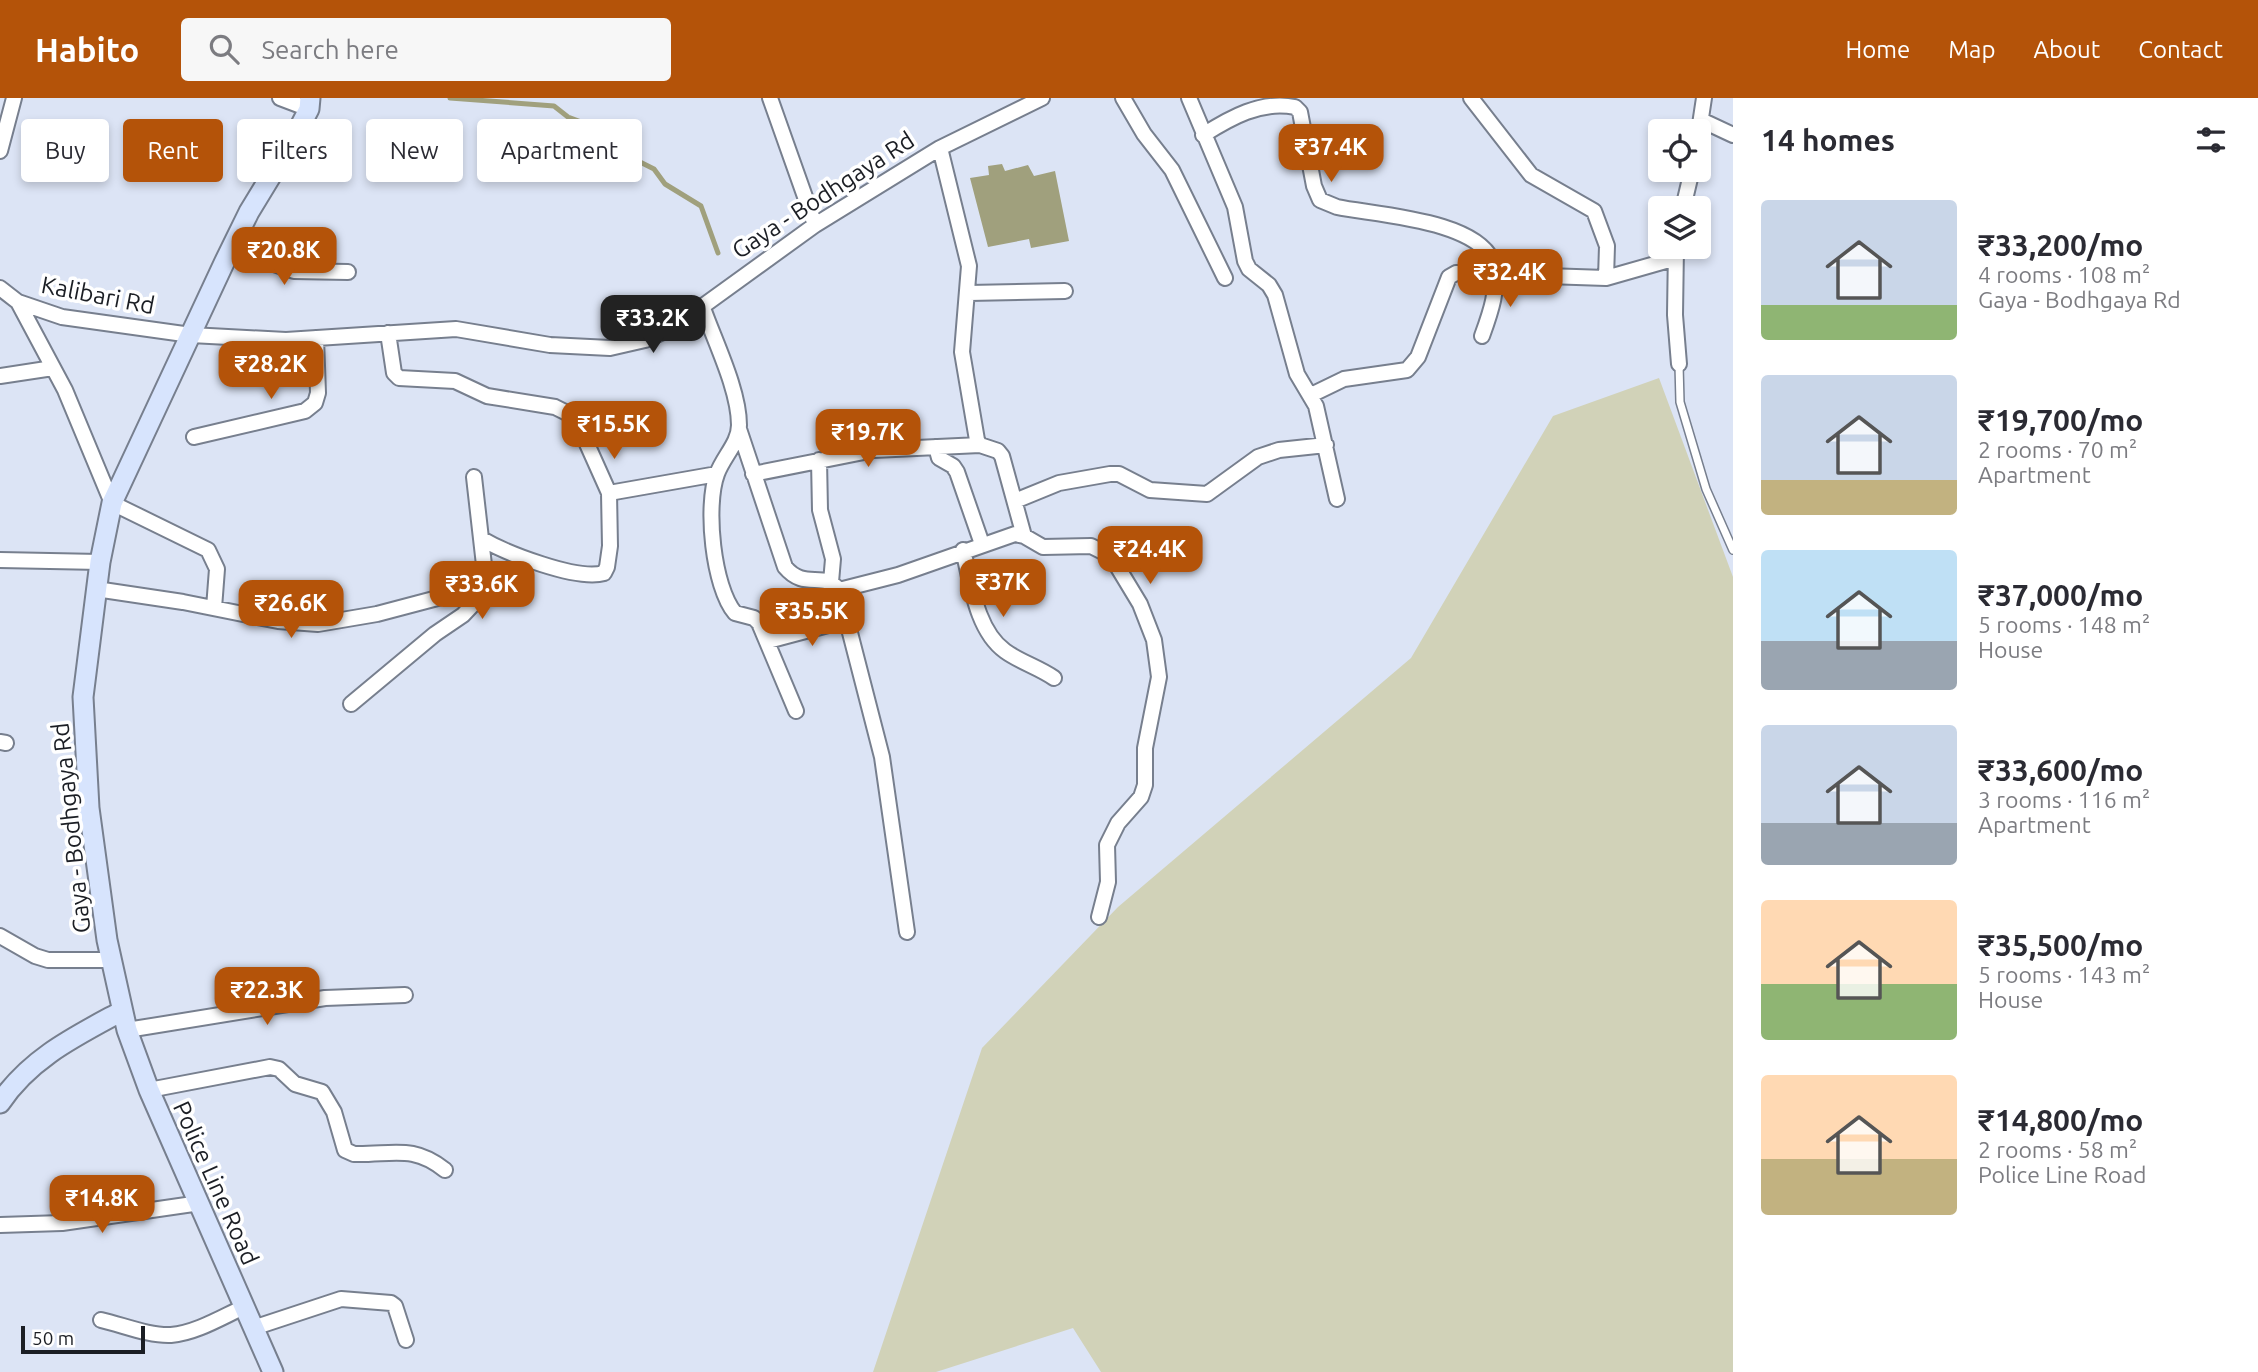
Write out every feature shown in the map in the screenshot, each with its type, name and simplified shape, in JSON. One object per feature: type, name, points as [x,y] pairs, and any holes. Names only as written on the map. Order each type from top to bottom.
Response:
[{"type":"street","points":[[0,151],[14,98]]},
{"type":"street","points":[[191,335],[231,249],[309,103],[280,98]]},
{"type":"street","points":[[770,98],[815,225]]},
{"type":"street","name":"Gaya - Bodhgaya Rd","points":[[122,1011],[111,960],[89,808],[83,697],[100,562],[112,503],[191,335],[286,340],[456,329],[550,345],[610,348],[662,333],[703,308],[815,225],[940,148],[1042,98]]},
{"type":"street","points":[[1123,98],[1144,134],[1172,170],[1224,278]]},
{"type":"street","points":[[1189,98],[1235,207],[1245,261],[1249,269],[1269,285],[1275,295],[1297,374],[1311,395],[1326,445],[1337,499]]},
{"type":"street","points":[[1471,98],[1531,174],[1594,211],[1606,246],[1606,278]]},
{"type":"street","points":[[1701,119],[1704,98]]},
{"type":"street","points":[[1203,135],[1224,122],[1257,108],[1295,107],[1300,112],[1314,187],[1320,200],[1337,207],[1453,230],[1486,250],[1495,275],[1492,308],[1482,337]]},
{"type":"street","points":[[1711,129],[1733,135]]},
{"type":"street","points":[[940,148],[970,266],[962,352],[980,445]]},
{"type":"street","points":[[231,249],[294,271],[348,272]]},
{"type":"street","points":[[1311,395],[1344,379],[1407,369],[1418,358],[1450,277],[1465,273],[1606,278],[1657,259]]},
{"type":"street","points":[[1676,259],[1675,315],[1679,364]]},
{"type":"street","name":"Kalibari Rd","points":[[0,288],[18,302],[62,317],[191,335]]},
{"type":"street","points":[[969,293],[1065,291]]},
{"type":"street","points":[[18,302],[54,368],[112,503],[208,550],[217,569],[214,608]]},
{"type":"street","points":[[703,308],[734,394],[739,429],[785,567],[798,579],[835,586],[898,575],[1015,534],[1043,547],[1091,546],[1111,556],[1140,604],[1154,640],[1159,677],[1145,748],[1145,785],[1142,797],[1118,822],[1107,845],[1108,882],[1100,918]]},
{"type":"street","points":[[388,333],[394,373],[399,377],[455,381],[486,396],[555,407],[575,417],[582,428],[608,493],[610,546],[604,573],[597,575],[548,566],[509,553],[482,538]]},
{"type":"street","points":[[194,437],[305,411],[315,403],[318,393],[316,338]]},
{"type":"street","points":[[0,376],[54,368]]},
{"type":"street","points":[[739,429],[716,474],[712,514],[718,580],[729,606],[735,613],[754,618],[768,641],[796,711]]},
{"type":"street","points":[[753,474],[874,450],[980,445],[998,451],[1002,456],[1024,536]]},
{"type":"street","points":[[1015,501],[1059,483],[1110,474],[1119,474],[1150,490],[1207,494],[1258,457],[1279,450],[1326,445]]},
{"type":"street","points":[[936,447],[939,458],[953,466],[957,472],[982,544]]},
{"type":"street","points":[[819,460],[820,510],[833,559],[835,586],[883,757],[907,932]]},
{"type":"street","points":[[608,493],[716,474]]},
{"type":"street","points":[[351,704],[474,605],[480,597],[482,538],[474,477]]},
{"type":"street","points":[[963,550],[978,607],[995,641],[1006,652],[1054,678]]},
{"type":"street","points":[[0,560],[100,562]]},
{"type":"street","points":[[96,589],[278,621],[318,624],[377,614],[482,586]]},
{"type":"street","points":[[768,641],[846,620]]},
{"type":"street","points":[[0,936],[35,956],[48,960],[111,960]]},
{"type":"street","points":[[127,1030],[325,998],[405,995]]},
{"type":"street","points":[[0,1103],[25,1072],[51,1050],[122,1011]]},
{"type":"street","name":"Police Line Road","points":[[122,1011],[149,1090],[271,1371]]},
{"type":"street","points":[[149,1090],[270,1067],[279,1069],[295,1084],[322,1091],[334,1112],[345,1150],[367,1155],[413,1152],[425,1156],[445,1170]]},
{"type":"street","points":[[0,1225],[62,1223],[200,1203]]},
{"type":"street","points":[[253,1328],[341,1299],[356,1298],[391,1303],[395,1306],[406,1340]]},
{"type":"street","points":[[101,1320],[173,1335],[244,1307]]},
{"type":"lane","points":[[1679,364],[1680,402],[1706,489],[1733,550]]},
{"type":"shaded area","points":[[1002,164],[1005,171],[1028,165],[1034,176],[1055,171],[1069,241],[1031,248],[1029,239],[988,247],[970,178],[989,175],[988,166]]},
{"type":"shaded area","points":[[1659,378],[1733,577],[1733,1372],[1101,1372],[1073,1328],[936,1372],[873,1372],[982,1048],[1118,907],[1411,658],[1553,416]]},
{"type":"waterway","points":[[450,98],[554,106],[568,117],[608,132],[620,152],[654,169],[665,184],[701,206],[718,253]]}]
